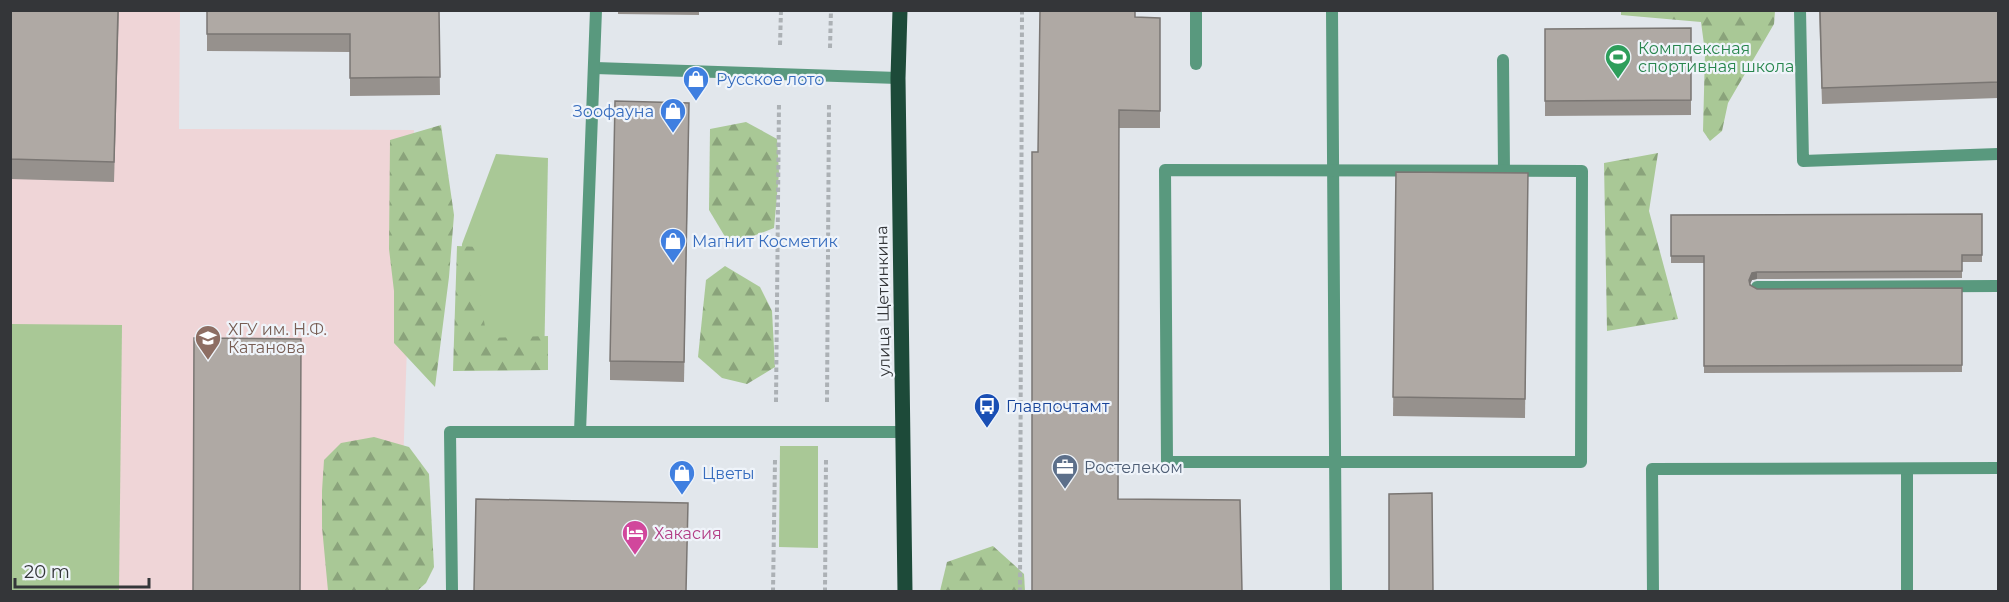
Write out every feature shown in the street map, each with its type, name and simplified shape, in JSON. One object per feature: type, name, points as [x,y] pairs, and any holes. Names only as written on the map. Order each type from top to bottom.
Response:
[{"type":"main road","name":"улица Щетинкина","points":[[900,10],[898,78],[905,591]]},
{"type":"lane","points":[[580,432],[596,10]]},
{"type":"lane","points":[[1196,10],[1196,64]]},
{"type":"lane","points":[[1332,10],[1336,591]]},
{"type":"lane","points":[[1800,10],[1803,161],[1998,154]]},
{"type":"lane","points":[[1503,60],[1504,171]]},
{"type":"lane","points":[[595,68],[898,78]]},
{"type":"lane","points":[[1165,170],[1334,170],[1582,171],[1581,462],[1167,462],[1165,170]]},
{"type":"lane","points":[[1757,287],[1998,286]]},
{"type":"lane","points":[[452,590],[450,432],[902,432]]},
{"type":"lane","points":[[1653,591],[1652,469],[1998,468]]},
{"type":"lane","points":[[1907,469],[1908,591]]},
{"type":"path","points":[[773,591],[781,10]]},
{"type":"path","points":[[825,591],[831,10]]},
{"type":"path","points":[[1020,591],[1022,10]]},
{"type":"shaded area","name":"ХГУ им. Н.Ф. Катанова","points":[[10,11],[180,11],[179,129],[414,130],[399,591],[11,591]]},
{"type":"green space","points":[[1621,11],[1775,11],[1774,24],[1728,103],[1722,131],[1710,141],[1703,131],[1705,52],[1701,22],[1621,15]]},
{"type":"green space","points":[[746,122],[777,139],[779,173],[774,228],[730,245],[709,210],[710,129]]},
{"type":"green space","points":[[441,125],[454,215],[449,277],[435,387],[394,343],[394,291],[389,249],[390,140]]},
{"type":"green space","points":[[1658,153],[1649,211],[1678,319],[1607,331],[1604,163]]},
{"type":"green space","points":[[496,154],[548,158],[544,368],[457,368],[462,244]]},
{"type":"green space","points":[[457,246],[479,247],[481,304],[487,338],[548,336],[548,370],[453,371]]},
{"type":"green space","points":[[725,266],[760,287],[772,311],[775,367],[747,384],[722,378],[698,357],[706,280]]},
{"type":"green space","points":[[11,324],[122,325],[119,591],[11,591]]},
{"type":"green space","points":[[374,437],[409,447],[429,474],[434,567],[426,583],[417,591],[328,591],[322,527],[324,460],[341,443]]},
{"type":"green space","points":[[780,446],[818,446],[818,548],[779,547]]},
{"type":"green space","points":[[993,546],[1024,574],[1025,591],[940,591],[947,562]]},
{"type":"building","points":[[10,10],[118,10],[114,162],[10,159]]},
{"type":"building","points":[[207,10],[439,10],[440,77],[350,78],[350,34],[207,34]]},
{"type":"building","points":[[1040,10],[1135,10],[1135,17],[1160,18],[1160,111],[1119,110],[1118,499],[1240,500],[1242,591],[1032,591],[1032,152],[1038,152]]},
{"type":"building","points":[[1820,10],[1998,10],[1998,82],[1822,88]]},
{"type":"building","name":"Комплексная спортивная школа","points":[[1691,28],[1691,100],[1545,101],[1545,29]]},
{"type":"building","points":[[615,101],[689,103],[684,362],[610,361]]},
{"type":"building","points":[[1396,172],[1528,173],[1525,399],[1393,397]]},
{"type":"building","points":[[1982,214],[1982,255],[1962,255],[1962,271],[1757,272],[1752,273],[1749,280],[1750,285],[1757,289],[1962,288],[1962,365],[1704,366],[1704,256],[1671,256],[1671,215]]},
{"type":"building","points":[[194,338],[301,339],[300,591],[193,591]]},
{"type":"building","points":[[1432,493],[1433,591],[1389,591],[1389,494]]},
{"type":"building","points":[[476,499],[688,503],[686,591],[474,591]]},
{"type":"place","name":"Комплексная спортивная школа","points":[[1618,80]]},
{"type":"place","name":"Русское лото","points":[[696,102]]},
{"type":"place","name":"Зоофауна","points":[[673,134]]},
{"type":"place","name":"Магнит Косметик","points":[[673,264]]},
{"type":"place","name":"ХГУ им. Н.Ф. Катанова","points":[[208,361]]},
{"type":"place","name":"Главпочтамт","points":[[987,429]]},
{"type":"place","name":"Ростелеком","points":[[1065,490]]},
{"type":"place","name":"Цветы","points":[[682,496]]},
{"type":"place","name":"Хакасия","points":[[635,556]]}]
